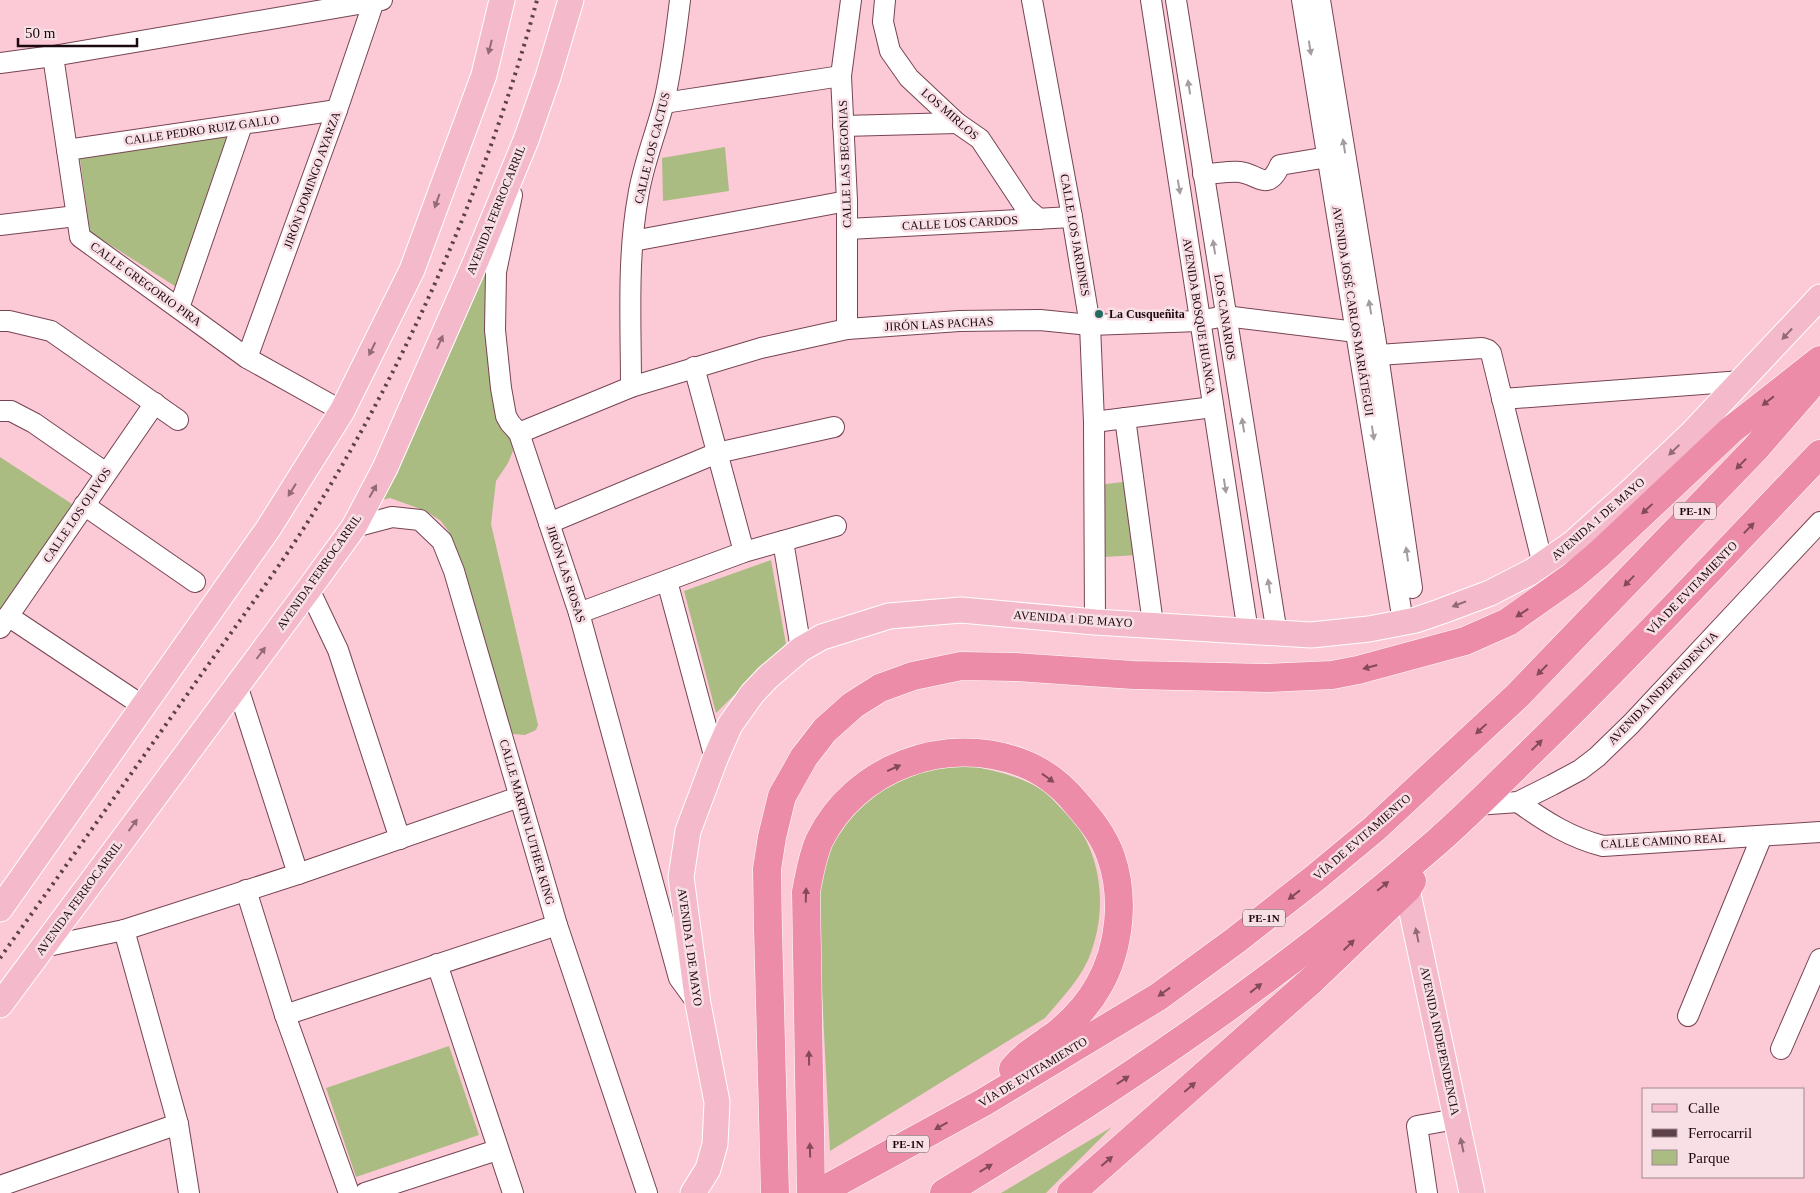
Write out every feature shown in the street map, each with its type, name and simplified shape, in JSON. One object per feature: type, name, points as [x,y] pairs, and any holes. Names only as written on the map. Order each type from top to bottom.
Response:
[{"type":"highway","points":[[775,1193],[767,877],[772,837],[782,796],[804,757],[825,730],[853,705],[880,688],[914,676],[961,666],[1016,667],[1133,675],[1268,678],[1332,675],[1358,670],[1465,641],[1508,622],[1573,576],[1731,430],[1820,360]]},
{"type":"highway","name":"VÍA DE EVITAMIENTO","points":[[818,1193],[984,1102],[1158,997],[1236,940],[1374,829],[1517,696],[1568,645],[1755,449],[1820,375]]},
{"type":"highway","name":"VÍA DE EVITAMIENTO","points":[[944,1193],[1030,1141],[1150,1063],[1249,994],[1326,934],[1439,840],[1606,677],[1820,454]]},
{"type":"highway","points":[[811,1193],[806,892],[811,864],[820,841],[837,814],[860,789],[881,774],[915,759],[961,752],[989,753],[1023,763],[1042,773],[1064,790],[1098,830],[1111,856],[1117,878],[1119,906],[1117,933],[1110,959],[1100,984],[1086,1006],[1056,1034],[1019,1062],[984,1102]]},
{"type":"highway","points":[[1071,1193],[1313,979],[1407,889],[1439,840]]},
{"type":"main road","points":[[0,909],[268,529],[342,411],[412,270],[484,75],[502,0]]},
{"type":"main road","name":"AVENIDA FERROCARRIL","points":[[0,1005],[354,527],[385,468],[476,261],[526,140],[548,77],[571,0]]},
{"type":"main road","name":"AVENIDA 1 DE MAYO","points":[[693,1193],[708,1169],[715,1144],[717,1102],[698,1004],[681,877],[688,831],[730,725],[752,694],[768,676],[801,649],[822,637],[889,616],[961,610],[1095,622],[1311,635],[1369,629],[1410,621],[1490,592],[1543,565],[1573,543],[1632,490],[1742,382],[1820,297]]},
{"type":"main road","name":"AVENIDA INDEPENDENCIA","points":[[1407,889],[1472,1193]]},
{"type":"street","points":[[0,63],[54,56],[378,0]]},
{"type":"street","name":"JIRÓN DOMINGO AYARZA","points":[[247,358],[378,0]]},
{"type":"street","name":"CALLE LOS CACTUS","points":[[631,387],[631,281],[638,197],[649,150],[664,103],[671,68],[680,0]]},
{"type":"street","name":"CALLE LAS BEGONIAS","points":[[847,328],[848,229],[841,76],[851,0]]},
{"type":"street","name":"LOS MIRLOS","points":[[885,0],[883,22],[890,50],[909,78],[957,122],[980,139],[1025,207],[1039,219]]},
{"type":"street","name":"CALLE LOS JARDINES","points":[[1032,0],[1090,324],[1094,422],[1095,622]]},
{"type":"street","name":"AVENIDA BOSQUE HUANCA","points":[[1151,0],[1248,632]]},
{"type":"street","name":"LOS CANARIOS","points":[[1176,0],[1277,634]]},
{"type":"street","name":"AVENIDA JOSÉ CARLOS MARIÁTEGUI","points":[[1302,0],[1328,157],[1365,332],[1378,355],[1410,621]]},
{"type":"street","name":"AVENIDA JOSÉ CARLOS MARIÁTEGUI","points":[[1320,0],[1365,332],[1410,621]]},
{"type":"street","name":"CALLE GREGORIO PIRA","points":[[54,56],[80,237],[247,358],[342,411]]},
{"type":"street","points":[[664,103],[841,76]]},
{"type":"street","name":"CALLE PEDRO RUIZ GALLO","points":[[67,150],[337,110]]},
{"type":"street","points":[[843,126],[957,122]]},
{"type":"street","points":[[180,308],[242,124]]},
{"type":"street","name":"JIRÓN LAS ROSAS","points":[[526,140],[509,208],[496,272],[495,330],[506,416],[520,433],[579,613],[679,978],[698,1004]]},
{"type":"street","points":[[1173,148],[1198,145]]},
{"type":"street","points":[[1203,174],[1241,172],[1262,180],[1276,174],[1280,165],[1328,157]]},
{"type":"street","points":[[633,241],[847,202]]},
{"type":"street","points":[[0,225],[76,216]]},
{"type":"street","name":"CALLE LOS CARDOS","points":[[848,229],[1072,217]]},
{"type":"street","name":"JIRÓN LAS PACHAS","points":[[520,433],[631,387],[761,348],[847,328],[959,321],[1040,320],[1090,324],[1199,321],[1225,316],[1365,332]]},
{"type":"street","points":[[0,321],[9,321],[51,331],[178,420]]},
{"type":"street","points":[[1378,355],[1482,348],[1492,354],[1543,565]]},
{"type":"street","points":[[694,367],[744,552]]},
{"type":"street","points":[[1502,399],[1742,382]]},
{"type":"street","name":"CALLE LOS OLIVOS","points":[[4,622],[155,403]]},
{"type":"street","points":[[1094,422],[1213,407]]},
{"type":"street","points":[[0,411],[11,411],[34,423],[106,473]]},
{"type":"street","points":[[1125,418],[1153,624]]},
{"type":"street","points":[[549,523],[717,453],[834,427]]},
{"type":"street","points":[[84,505],[195,582]]},
{"type":"street","name":"CALLE MARTIN LUTHER KING","points":[[354,527],[392,517],[420,520],[442,541],[454,571],[557,925],[647,1193]]},
{"type":"street","name":"AVENIDA INDEPENDENCIA","points":[[1476,805],[1518,802],[1573,774],[1597,757],[1632,724],[1820,522]]},
{"type":"street","points":[[579,613],[744,552],[836,526]]},
{"type":"street","points":[[783,541],[801,649]]},
{"type":"street","points":[[667,581],[715,759]]},
{"type":"street","points":[[309,589],[338,650],[400,839]]},
{"type":"street","points":[[4,622],[143,706]]},
{"type":"street","points":[[237,685],[298,874]]},
{"type":"street","points":[[43,946],[124,930],[298,874],[519,797]]},
{"type":"street","name":"CALLE CAMINO REAL","points":[[1518,802],[1567,832],[1587,842],[1603,846],[1820,832]]},
{"type":"street","points":[[1688,1016],[1762,836]]},
{"type":"street","points":[[246,890],[285,1015],[349,1193]]},
{"type":"street","points":[[285,1015],[557,925]]},
{"type":"street","points":[[124,930],[178,1124],[189,1193]]},
{"type":"street","points":[[1781,1049],[1820,959]]},
{"type":"street","points":[[437,964],[513,1193]]},
{"type":"street","points":[[1428,1193],[1417,1126],[1456,1119]]},
{"type":"street","points":[[0,1186],[178,1124]]},
{"type":"street","points":[[365,1193],[498,1150]]},
{"type":"green space","points":[[230,135],[181,290],[90,232],[80,159]]},
{"type":"green space","points":[[725,147],[729,191],[663,201],[662,158]]},
{"type":"green space","points":[[495,244],[510,435],[513,451],[508,463],[496,481],[491,524],[538,725],[536,730],[525,735],[513,734],[509,727],[449,532],[441,521],[426,511],[390,498],[373,502]]},
{"type":"green space","points":[[0,457],[72,504],[0,615]]},
{"type":"green space","points":[[1131,481],[1138,555],[1104,557],[1098,485]]},
{"type":"green space","points":[[771,560],[786,644],[716,713],[684,591]]},
{"type":"green space","points":[[963,765],[1002,773],[1030,783],[1047,794],[1075,822],[1092,854],[1100,889],[1098,925],[1094,943],[1088,960],[1079,976],[1045,1018],[830,1151],[817,895],[829,852],[840,830],[865,798],[908,773]]},
{"type":"green space","points":[[449,1046],[479,1135],[356,1177],[326,1088]]},
{"type":"green space","points":[[1112,1127],[1046,1193],[1001,1193]]},
{"type":"railway","points":[[0,958],[277,569],[322,499],[356,441],[388,381],[447,257],[497,128],[537,0]]},
{"type":"place","name":"La Cusqueñita","points":[[1099,314]]}]
